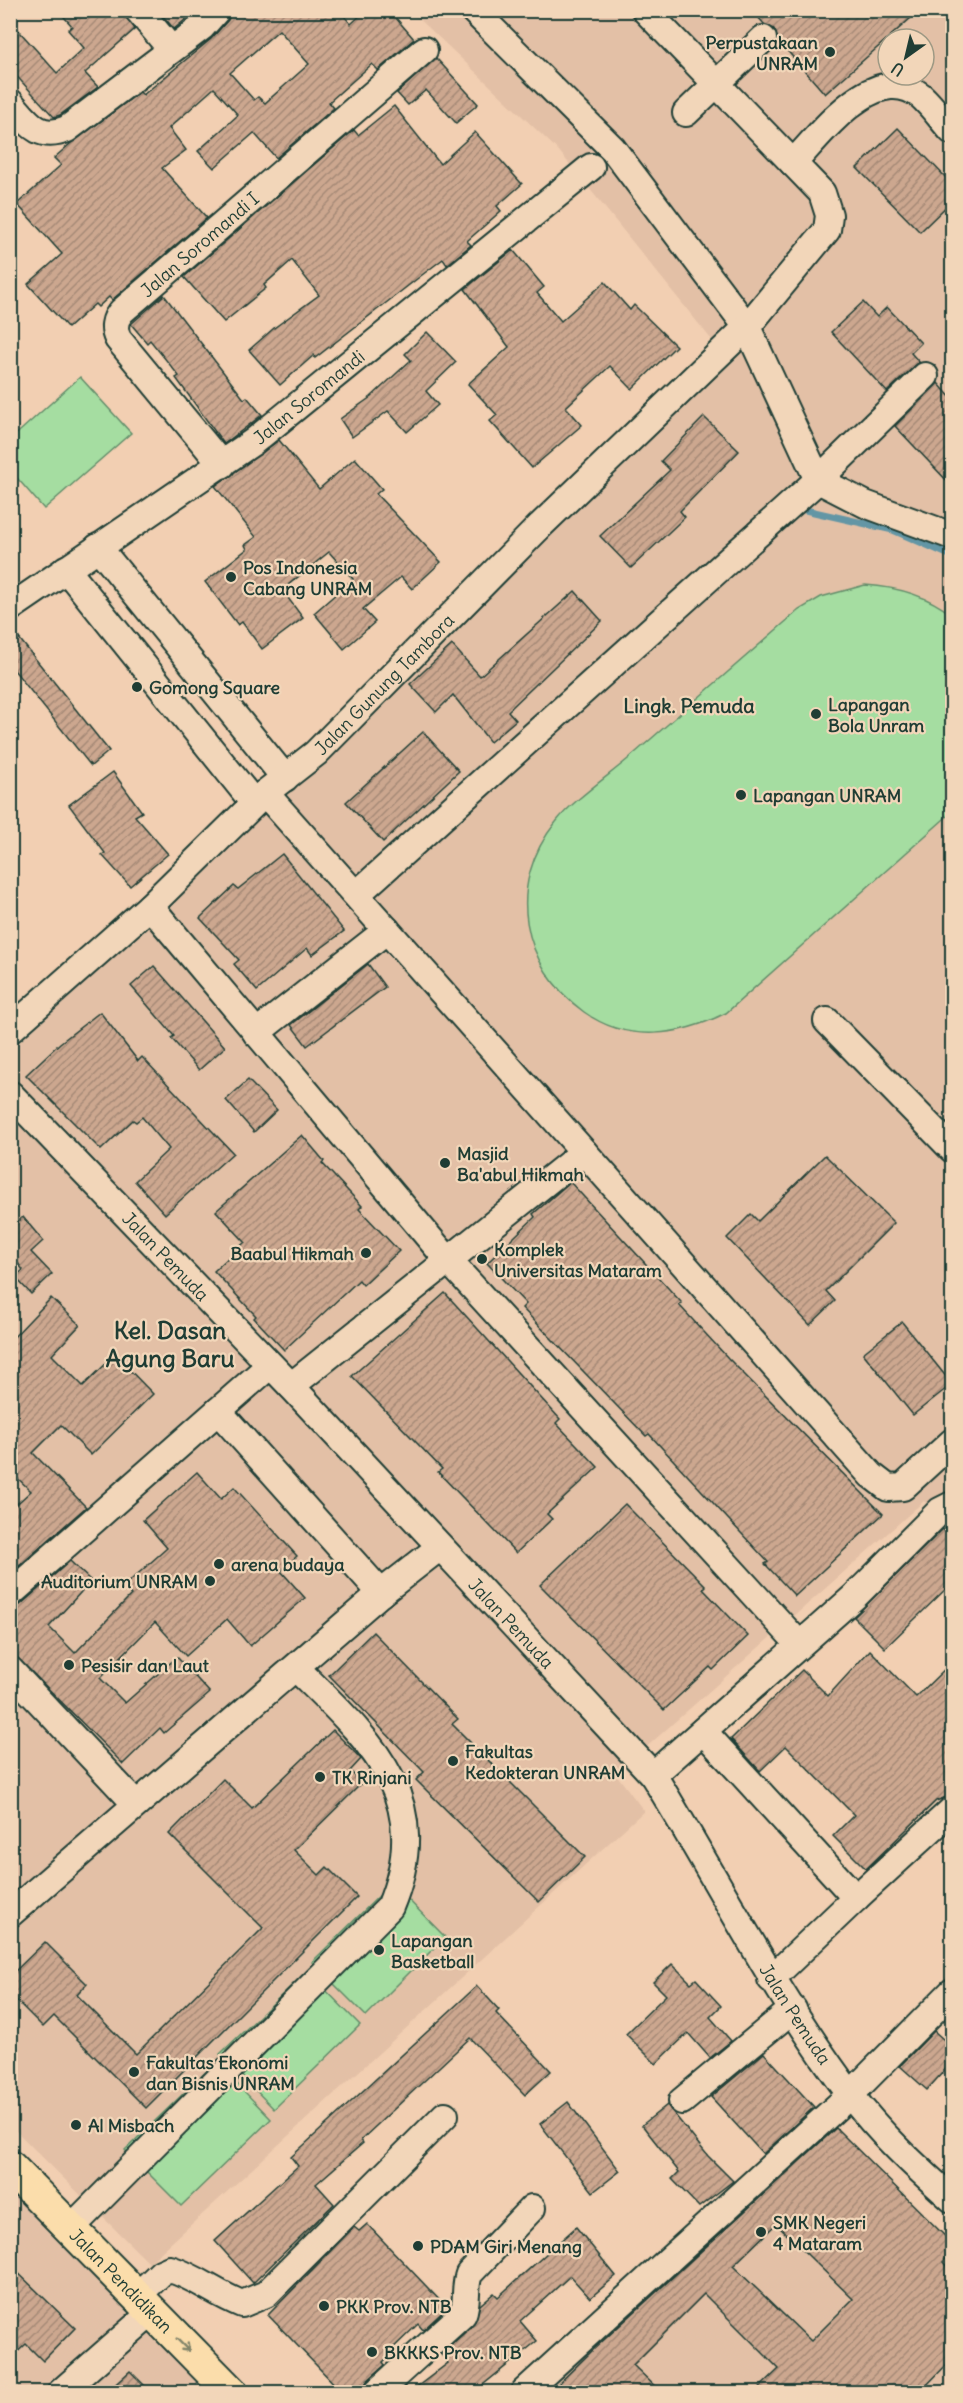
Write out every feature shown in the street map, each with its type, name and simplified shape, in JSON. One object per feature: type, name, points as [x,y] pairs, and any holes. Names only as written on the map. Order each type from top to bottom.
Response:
[{"type":"main road","name":"Jalan Pendidikan","points":[[10,2167],[231,2392]]},
{"type":"street","points":[[138,10],[171,49]]},
{"type":"street","points":[[10,102],[30,125],[41,132],[54,135],[67,129],[101,105],[202,27],[217,10]]},
{"type":"street","points":[[473,10],[613,149],[747,327],[818,480],[865,504],[952,537]]},
{"type":"street","name":"Jalan Gunung Tambora","points":[[10,1030],[150,906],[260,798],[316,753],[541,525],[747,327],[827,230],[829,215],[822,193],[645,10]]},
{"type":"street","points":[[686,113],[764,39]]},
{"type":"street","name":"Jalan Soromandi I","points":[[222,465],[118,339],[114,332],[115,320],[122,311],[424,50]]},
{"type":"street","points":[[793,163],[848,106],[876,88],[897,86],[919,95],[952,131]]},
{"type":"street","name":"Jalan Soromandi","points":[[10,608],[222,465],[436,295],[591,167]]},
{"type":"street","points":[[357,894],[818,480],[925,376]]},
{"type":"street","points":[[98,548],[285,778]]},
{"type":"street","points":[[66,569],[260,798],[357,894],[871,1475],[888,1488],[903,1487],[952,1442]]},
{"type":"street","points":[[150,906],[448,1260],[799,1644]]},
{"type":"street","points":[[256,1033],[387,930]]},
{"type":"street","points":[[827,1021],[952,1149]]},
{"type":"street","name":"Jalan Pemuda","points":[[10,1094],[269,1366],[291,1386],[653,1775],[691,1836],[771,1979],[850,2095],[905,2154],[952,2199]]},
{"type":"street","points":[[291,1386],[584,1152]]},
{"type":"street","points":[[10,1594],[269,1366]]},
{"type":"street","points":[[218,1411],[381,1593]]},
{"type":"street","points":[[653,1775],[854,1597],[940,1511],[952,1504]]},
{"type":"street","points":[[10,1914],[136,1804],[297,1669],[381,1593],[440,1547]]},
{"type":"street","points":[[71,2228],[390,1907],[402,1872],[404,1833],[392,1777],[358,1731],[297,1669]]},
{"type":"street","points":[[10,1670],[136,1804]]},
{"type":"street","points":[[703,1731],[856,1898]]},
{"type":"street","points":[[771,1979],[952,1810]]},
{"type":"street","points":[[524,2392],[850,2095],[952,1992]]},
{"type":"street","points":[[682,2101],[793,2009]]},
{"type":"street","points":[[61,2392],[144,2305],[161,2273],[170,2269],[184,2273],[219,2295],[242,2304],[266,2294],[445,2115]]},
{"type":"street","points":[[377,2392],[463,2314],[468,2301],[466,2282],[469,2274],[532,2208]]},
{"type":"shaded area","name":"Komplek Universitas Mataram","points":[[411,11],[952,11],[952,1529],[924,1501],[616,1774],[644,1811],[149,2263],[11,2126],[11,1038],[728,360],[559,151]]},
{"type":"shaded area","name":"SMK Negeri 4 Mataram","points":[[764,2155],[952,2341],[952,2392],[506,2392]]},
{"type":"shaded area","points":[[10,2178],[223,2392],[11,2392]]},
{"type":"green space","points":[[80,377],[131,433],[44,509],[11,471],[11,439]]},
{"type":"green space","name":"Lapangan Bola Unram","points":[[865,585],[911,593],[932,602],[952,615],[952,812],[726,1013],[691,1027],[654,1033],[618,1029],[584,1012],[563,993],[546,972],[534,948],[527,923],[526,898],[530,872],[540,846],[556,822],[580,798],[799,610],[821,597]]},
{"type":"green space","name":"Lapangan Basketball","points":[[392,1883],[445,1937],[366,2016],[312,1962]]},
{"type":"green space","points":[[307,1971],[360,2025],[274,2109],[220,2054]]},
{"type":"green space","points":[[216,2062],[271,2119],[181,2206],[125,2150]]},
{"type":"building","points":[[58,10],[123,10],[135,29],[85,73],[98,87],[54,117],[10,69],[10,21],[57,73],[84,48],[68,30],[72,26]]},
{"type":"building","points":[[158,10],[197,10],[174,29]]},
{"type":"building","points":[[232,10],[339,10],[351,24],[366,10],[389,10],[414,39],[378,70],[372,64],[329,102],[334,108],[276,158],[254,133],[214,168],[198,151],[238,115],[214,88],[169,128],[186,150],[162,168],[207,218],[112,300],[109,297],[98,307],[95,304],[68,328],[28,284],[62,254],[17,204],[61,165],[54,158],[70,144],[140,92],[143,95],[211,39],[228,20]],"holes":[[[279,30],[309,64],[265,103],[258,97],[254,100],[230,73]]]},
{"type":"building","name":"Perpustakaan UNRAM","points":[[752,10],[920,10],[901,27],[876,27],[876,49],[825,94],[778,40],[774,29],[764,24]]},
{"type":"building","points":[[436,58],[478,104],[456,123],[426,90],[408,105],[397,93]]},
{"type":"building","points":[[394,106],[440,164],[475,132],[522,184],[497,206],[501,211],[467,241],[471,245],[447,265],[443,259],[315,358],[314,355],[280,385],[249,350],[274,328],[319,295],[292,260],[264,285],[266,288],[224,322],[184,277],[354,130],[358,135]]},
{"type":"building","points":[[898,128],[952,184],[952,201],[920,232],[857,168]]},
{"type":"building","points":[[513,250],[544,287],[537,293],[561,321],[605,282],[630,310],[634,305],[676,346],[632,389],[610,366],[566,407],[582,425],[532,468],[490,421],[497,415],[468,384],[509,347],[465,289]]},
{"type":"building","points":[[164,295],[244,399],[247,397],[262,415],[224,444],[176,378],[179,376],[150,340],[147,343],[131,324]]},
{"type":"building","points":[[863,302],[877,317],[887,307],[921,343],[911,353],[919,362],[887,392],[831,332]]},
{"type":"building","points":[[427,332],[456,362],[426,391],[438,405],[407,432],[388,411],[352,437],[340,419],[371,397],[411,360],[405,354]]},
{"type":"building","points":[[938,383],[952,399],[952,486],[895,426]]},
{"type":"building","points":[[704,417],[739,451],[680,511],[685,517],[631,568],[600,536],[670,470],[661,461]]},
{"type":"building","points":[[279,440],[319,489],[355,458],[382,489],[376,494],[441,562],[412,589],[401,577],[363,609],[375,622],[344,649],[314,613],[353,579],[329,552],[282,590],[303,618],[262,649],[242,622],[238,625],[205,582],[247,549],[245,545],[256,537],[215,486]]},
{"type":"building","points":[[575,591],[602,621],[508,711],[516,720],[490,742],[453,695],[436,712],[410,684],[452,645],[480,676]]},
{"type":"building","points":[[10,627],[109,751],[91,766],[10,665]]},
{"type":"building","points":[[423,732],[459,771],[383,842],[346,802]]},
{"type":"building","points":[[113,772],[142,812],[135,816],[168,854],[130,886],[102,855],[105,853],[69,805]]},
{"type":"building","points":[[282,854],[344,931],[312,955],[307,948],[257,991],[234,964],[239,960],[200,918],[234,886],[238,889]]},
{"type":"building","points":[[368,964],[385,987],[307,1046],[291,1025]]},
{"type":"building","points":[[154,966],[225,1047],[199,1070],[171,1038],[174,1036],[131,986]]},
{"type":"building","points":[[100,1012],[138,1061],[142,1057],[233,1153],[165,1214],[135,1181],[169,1149],[142,1117],[136,1122],[133,1120],[101,1150],[26,1075],[60,1043]]},
{"type":"building","points":[[248,1080],[277,1110],[254,1132],[226,1100]]},
{"type":"building","points":[[302,1135],[324,1161],[322,1163],[362,1206],[359,1209],[399,1251],[363,1285],[359,1280],[284,1350],[214,1271],[245,1242],[216,1211]]},
{"type":"building","points":[[825,1155],[894,1223],[826,1291],[835,1301],[810,1325],[727,1238],[751,1214],[758,1221]]},
{"type":"building","points":[[570,1182],[682,1303],[679,1305],[728,1358],[883,1514],[795,1596],[765,1564],[768,1562],[649,1434],[646,1436],[522,1308],[526,1304],[487,1263],[535,1217],[533,1214]]},
{"type":"building","points":[[23,1217],[43,1241],[31,1252],[52,1274],[31,1294],[15,1277],[23,1270],[18,1263],[10,1270],[10,1228]]},
{"type":"building","points":[[445,1293],[560,1419],[556,1423],[598,1467],[547,1514],[552,1519],[516,1553],[438,1472],[442,1469],[352,1376]]},
{"type":"building","points":[[51,1298],[80,1325],[52,1355],[83,1386],[115,1355],[153,1394],[91,1455],[61,1425],[33,1453],[86,1507],[10,1574],[10,1510],[31,1491],[10,1471],[10,1341]]},
{"type":"building","points":[[902,1322],[952,1384],[913,1415],[863,1353]]},
{"type":"building","points":[[197,1472],[221,1499],[234,1487],[297,1556],[281,1571],[305,1598],[250,1646],[227,1619],[186,1656],[155,1622],[100,1678],[125,1703],[177,1657],[210,1693],[164,1733],[160,1728],[123,1764],[10,1650],[10,1609],[20,1605],[70,1561],[91,1581],[49,1627],[75,1653],[131,1595],[123,1587],[167,1548],[143,1520]]},
{"type":"building","points":[[625,1504],[706,1586],[703,1589],[748,1636],[713,1670],[710,1667],[664,1710],[540,1585]]},
{"type":"building","points":[[943,1529],[952,1538],[952,1583],[885,1648],[854,1617]]},
{"type":"building","points":[[373,1632],[458,1719],[452,1724],[585,1857],[539,1902],[416,1780],[424,1772],[329,1675]]},
{"type":"building","points":[[870,1650],[916,1697],[952,1662],[952,1795],[936,1801],[866,1869],[833,1836],[854,1815],[786,1746],[760,1771],[731,1739],[802,1670],[828,1696]]},
{"type":"building","points":[[333,1730],[361,1759],[350,1771],[362,1783],[294,1850],[319,1875],[327,1867],[357,1897],[146,2108],[54,2016],[43,2027],[10,1994],[10,1976],[45,1942],[87,1984],[77,1995],[136,2054],[263,1928],[169,1834],[223,1779],[252,1808]]},
{"type":"building","points":[[672,1964],[691,1983],[696,1979],[721,2006],[710,2017],[731,2041],[710,2058],[688,2033],[656,2064],[626,2034],[666,1995],[653,1982]]},
{"type":"building","points":[[477,1986],[499,2010],[496,2013],[551,2071],[525,2095],[470,2038],[361,2140],[363,2143],[316,2184],[334,2204],[253,2283],[215,2241],[298,2166],[291,2157]]},
{"type":"building","points":[[934,2031],[952,2047],[952,2062],[927,2090],[900,2066]]},
{"type":"building","points":[[764,2053],[814,2107],[763,2154],[711,2097]]},
{"type":"building","points":[[568,2102],[620,2171],[593,2192],[540,2124]]},
{"type":"building","points":[[667,2105],[708,2156],[733,2181],[699,2207],[672,2179],[679,2172],[642,2125]]},
{"type":"building","points":[[836,2128],[952,2243],[952,2252],[943,2262],[952,2273],[952,2359],[920,2392],[755,2392],[779,2369],[704,2294],[633,2365],[661,2392],[550,2392]],"holes":[[[776,2224],[853,2299],[811,2341],[733,2266]]]},
{"type":"building","points":[[367,2224],[447,2308],[423,2330],[418,2324],[388,2353],[390,2355],[383,2362],[385,2365],[367,2381],[362,2392],[342,2392],[268,2315],[354,2227],[359,2231]]},
{"type":"building","points":[[576,2227],[616,2276],[590,2298],[570,2276],[520,2321],[537,2341],[474,2392],[410,2392],[448,2363],[441,2354],[473,2325],[480,2305],[494,2293],[498,2297]]},
{"type":"building","points":[[10,2265],[75,2328],[43,2361],[26,2344],[10,2359]]},
{"type":"building","points":[[130,2371],[151,2392],[107,2392]]},
{"type":"building","points":[[405,2387],[410,2392],[399,2392]]},
{"type":"waterway","points":[[797,505],[801,509],[893,530],[952,556]]},
{"type":"place","name":"Perpustakaan UNRAM","points":[[830,52]]},
{"type":"place","name":"Pos Indonesia Cabang UNRAM","points":[[231,577]]},
{"type":"place","name":"Gomong Square","points":[[137,687]]},
{"type":"place","name":"Lapangan Bola Unram","points":[[816,714]]},
{"type":"place","name":"Lapangan UNRAM","points":[[741,795]]},
{"type":"place","name":"Masjid Ba'abul Hikmah","points":[[445,1163]]},
{"type":"place","name":"Baabul Hikmah","points":[[366,1253]]},
{"type":"place","name":"Komplek Universitas Mataram","points":[[482,1259]]},
{"type":"place","name":"arena budaya","points":[[219,1564]]},
{"type":"place","name":"Auditorium UNRAM","points":[[210,1581]]},
{"type":"place","name":"Pesisir dan Laut","points":[[69,1665]]},
{"type":"place","name":"Fakultas Kedokteran UNRAM","points":[[453,1761]]},
{"type":"place","name":"TK Rinjani","points":[[320,1777]]},
{"type":"place","name":"Lapangan Basketball","points":[[379,1950]]},
{"type":"place","name":"Fakultas Ekonomi dan Bisnis UNRAM","points":[[134,2072]]},
{"type":"place","name":"Al Misbach","points":[[76,2125]]},
{"type":"place","name":"SMK Negeri 4 Mataram","points":[[761,2232]]},
{"type":"place","name":"PDAM Giri Menang","points":[[418,2246]]},
{"type":"place","name":"PKK Prov. NTB","points":[[324,2306]]},
{"type":"place","name":"BKKKS Prov. NTB","points":[[372,2352]]},
{"type":"district","name":"Lingk. Pemuda","points":[[689,705]]},
{"type":"district","name":"Kel. Dasan Agung Baru","points":[[170,1344]]}]
